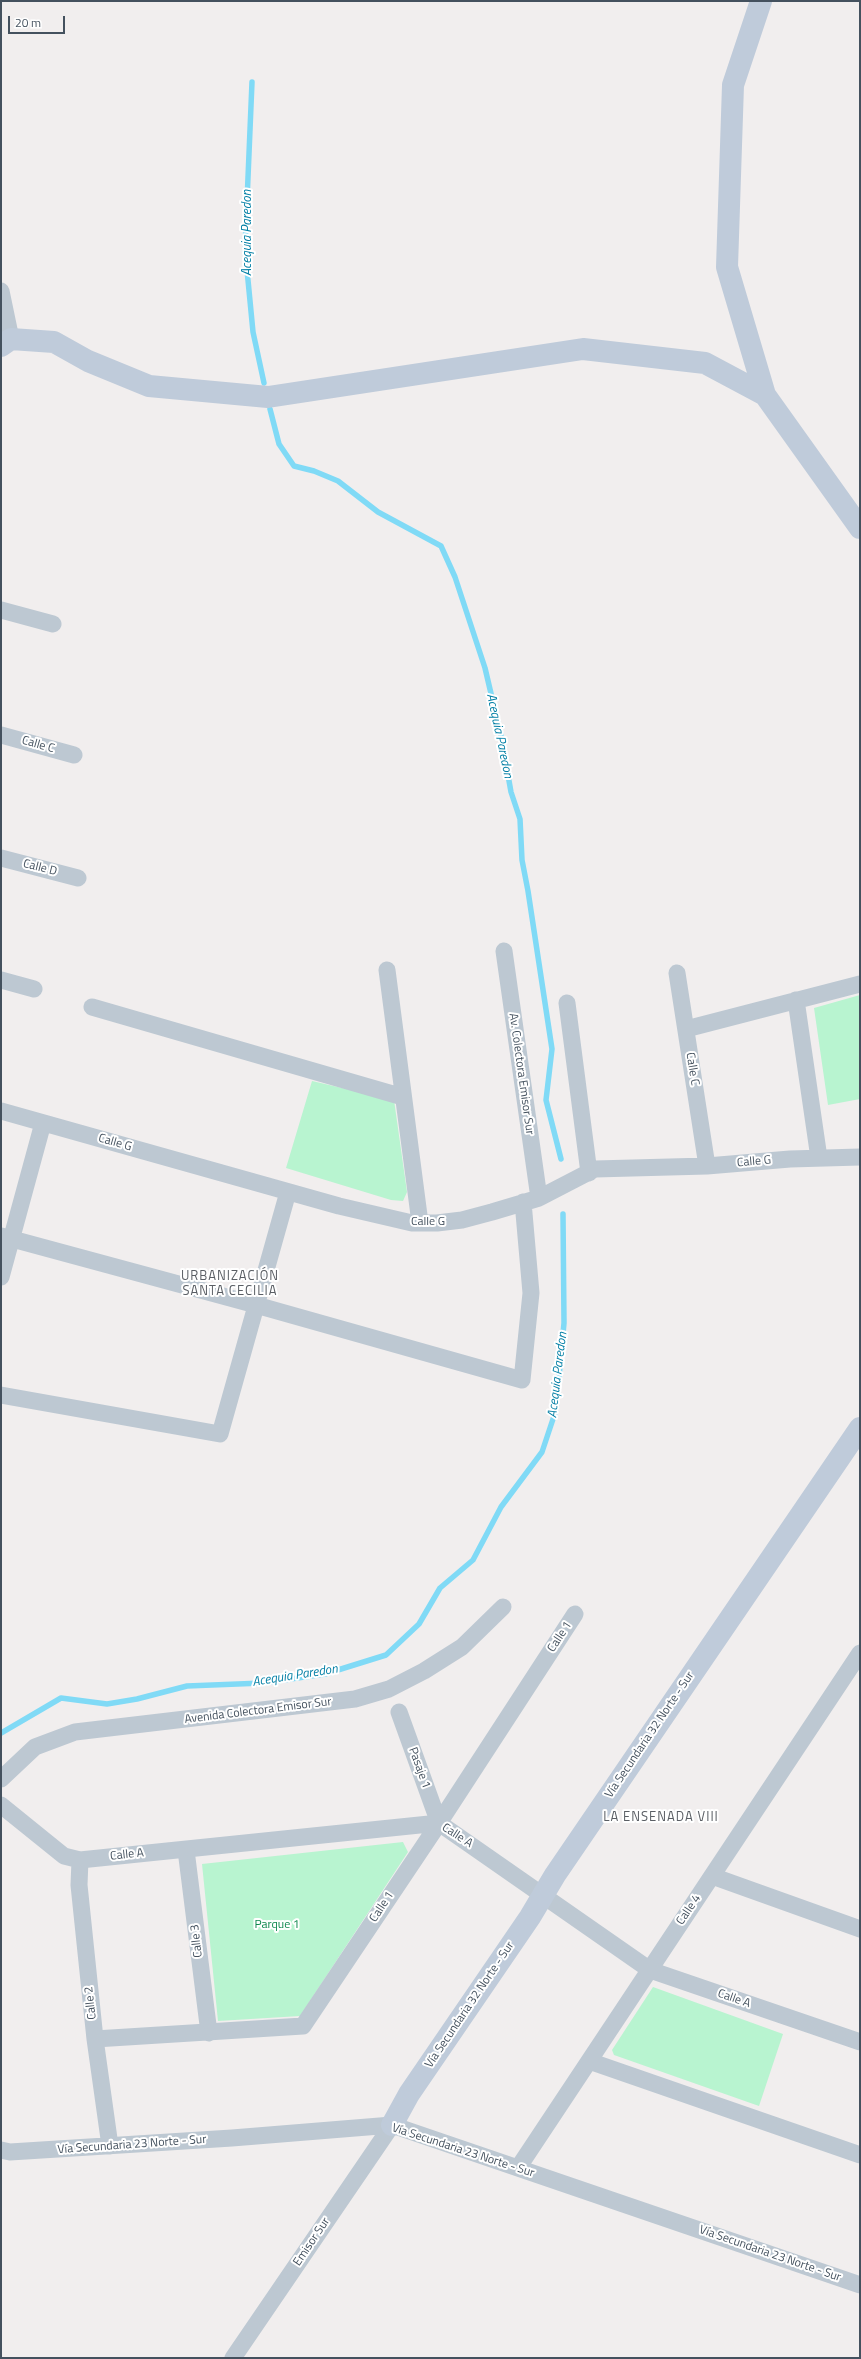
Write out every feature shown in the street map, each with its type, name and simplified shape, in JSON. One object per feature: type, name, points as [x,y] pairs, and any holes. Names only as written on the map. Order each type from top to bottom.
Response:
[{"type":"street","points":[[761,1],[734,85],[727,267],[765,395],[860,528]]},
{"type":"street","points":[[1,291],[6,342],[54,342],[88,361],[149,386],[268,397],[582,349],[705,363],[765,395]]},
{"type":"street","points":[[1,610],[52,624]]},
{"type":"street","name":"Calle C","points":[[1,735],[74,755]]},
{"type":"street","name":"Calle D","points":[[1,858],[78,878]]},
{"type":"street","name":"Av. Colectora Emisor Sur","points":[[256,1305],[522,1380],[531,1293],[531,1200],[504,950]]},
{"type":"street","points":[[387,970],[420,1223]]},
{"type":"street","name":"Calle C","points":[[678,973],[707,1166]]},
{"type":"street","points":[[1,980],[34,989]]},
{"type":"street","points":[[686,1029],[860,984]]},
{"type":"street","points":[[796,1000],[819,1158]]},
{"type":"street","points":[[567,1003],[589,1173]]},
{"type":"street","points":[[92,1007],[403,1096]]},
{"type":"street","name":"Calle G","points":[[1,1111],[288,1192],[382,1217],[420,1223],[462,1220],[531,1200],[595,1170],[707,1166],[819,1158],[860,1157]]},
{"type":"street","points":[[1,1277],[6,1238],[43,1123]]},
{"type":"street","points":[[1,1396],[220,1434],[288,1192]]},
{"type":"street","points":[[6,1238],[256,1305]]},
{"type":"street","name":"Vía Secundaria 32 Norte - Sur","points":[[392,2125],[409,2094],[542,1897],[559,1869],[860,1428]]},
{"type":"street","name":"Avenida Colectora Emisor Sur","points":[[1,1779],[35,1747],[75,1732],[355,1699],[389,1689],[424,1671],[462,1647],[503,1607]]},
{"type":"street","name":"Calle 1","points":[[95,2039],[303,2026],[439,1823],[575,1614]]},
{"type":"street","name":"Calle 4","points":[[518,2168],[860,1652]]},
{"type":"street","name":"Pasaje 1","points":[[398,1712],[439,1823]]},
{"type":"street","name":"Calle A","points":[[1,1805],[64,1856],[80,1860],[439,1823],[542,1897],[650,1970],[860,2042]]},
{"type":"street","name":"Calle 3","points":[[186,1850],[209,2033]]},
{"type":"street","name":"Calle 2","points":[[80,1860],[79,1885],[95,2039],[110,2146]]},
{"type":"street","points":[[712,1876],[860,1929]]},
{"type":"street","points":[[589,2061],[860,2155]]},
{"type":"street","name":"Vía Secundaria 23 Norte - Sur","points":[[1,2150],[10,2152],[110,2146],[392,2125],[860,2285]]},
{"type":"street","name":"Emisor Sur","points":[[233,2358],[392,2125]]},
{"type":"green space","points":[[860,995],[860,1099],[828,1105],[814,1008]]},
{"type":"green space","points":[[312,1081],[394,1100],[407,1192],[403,1201],[391,1200],[286,1168]]},
{"type":"green space","name":"Parque 1","points":[[403,1842],[408,1852],[300,2016],[218,2021],[202,1864]]},
{"type":"green space","points":[[653,1987],[783,2034],[759,2106],[614,2055],[612,2050]]},
{"type":"waterway","name":"Acequia Paredon","points":[[252,82],[245,249],[253,332],[264,383]]},
{"type":"waterway","name":"Acequia Paredon","points":[[270,409],[279,444],[294,466],[314,471],[338,481],[378,512],[441,546],[455,577],[485,668],[501,736],[511,792],[520,819],[522,860],[552,1049],[546,1100],[561,1159]]},
{"type":"waterway","name":"Acequia Paredon","points":[[1,1733],[61,1698],[107,1704],[137,1699],[187,1686],[263,1683],[325,1674],[386,1655],[419,1624],[440,1588],[473,1560],[501,1507],[542,1452],[556,1410],[564,1323],[563,1214]]},
{"type":"district","name":"URBANIZACIÓN SANTA CECILIA","points":[[230,1284]]},
{"type":"district","name":"LA ENSENADA VIII","points":[[661,1818]]}]
